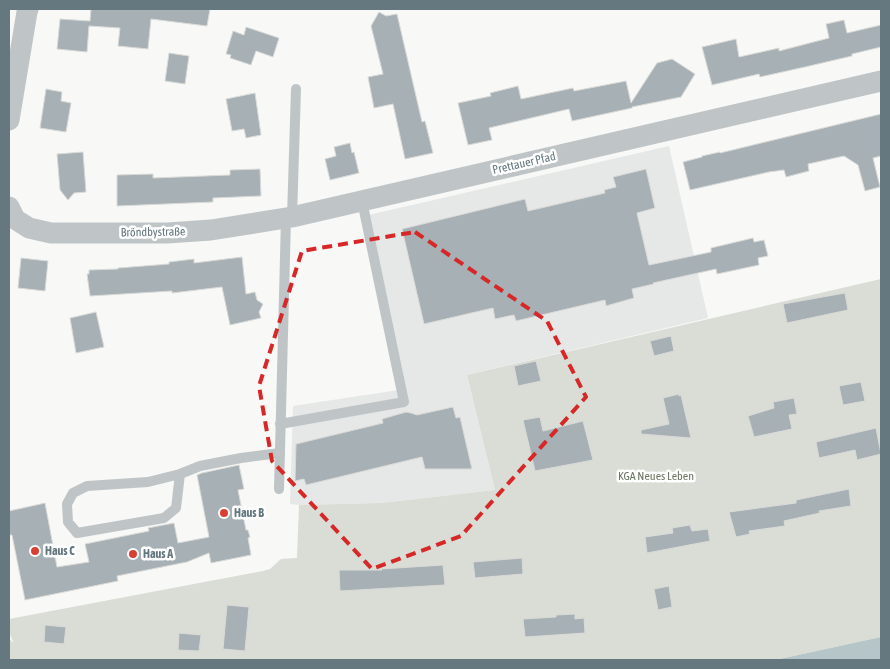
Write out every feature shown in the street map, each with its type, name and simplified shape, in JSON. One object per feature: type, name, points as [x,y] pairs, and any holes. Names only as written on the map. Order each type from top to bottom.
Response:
[{"type":"street","points":[[9,120],[28,9]]},
{"type":"street","name":"Prettauer Pfad","points":[[289,218],[881,81]]},
{"type":"street","name":"Bröndbystraße","points":[[11,217],[29,228],[51,233],[166,233],[211,230],[289,218]]},
{"type":"lane","points":[[279,488],[280,424],[296,89]]},
{"type":"lane","points":[[280,424],[404,402],[362,201]]},
{"type":"lane","points":[[180,474],[176,508],[164,518],[77,533],[68,522],[67,504],[73,493],[87,486],[148,482],[180,474],[200,466],[280,453]]},
{"type":"highlighted area","points":[[415,232],[547,321],[586,397],[461,536],[372,569],[272,461],[259,386],[302,251]]},
{"type":"shaded area","points":[[669,146],[708,318],[467,375],[495,490],[381,503],[290,504],[293,406],[405,389],[364,216]]},
{"type":"shaded area","points":[[881,637],[881,660],[775,660]]},
{"type":"green space","name":"KGA Neues Leben","points":[[881,279],[881,637],[775,660],[9,660],[9,639],[14,643],[9,633],[9,619],[263,571],[270,569],[281,559],[297,558],[299,505],[381,503],[495,490],[467,375]]},
{"type":"building","points":[[91,9],[210,9],[207,26],[151,19],[148,49],[118,46],[120,28],[89,26],[87,52],[57,49],[60,19],[90,21]]},
{"type":"building","points":[[379,12],[386,16],[397,14],[422,122],[425,121],[433,153],[405,159],[393,104],[374,108],[368,77],[383,74],[371,26]]},
{"type":"building","points":[[844,20],[847,33],[881,25],[881,47],[805,67],[760,77],[759,74],[712,85],[702,47],[736,39],[739,57],[779,48],[779,51],[829,38],[826,24]]},
{"type":"building","points":[[246,27],[279,38],[273,57],[256,51],[251,65],[230,58],[231,55],[226,54],[233,31],[244,35]]},
{"type":"building","points":[[169,53],[189,56],[185,84],[165,81]]},
{"type":"building","points":[[672,59],[695,74],[681,97],[572,121],[569,109],[489,128],[492,140],[468,145],[458,103],[491,96],[490,93],[518,86],[521,99],[573,88],[574,91],[626,81],[631,103],[657,63]]},
{"type":"building","points":[[46,89],[62,92],[61,101],[71,103],[66,132],[40,128]]},
{"type":"building","points":[[255,93],[261,135],[246,138],[244,129],[232,131],[226,99]]},
{"type":"building","points":[[881,114],[881,156],[873,158],[880,187],[865,191],[858,165],[844,156],[808,164],[809,171],[786,177],[784,170],[769,172],[690,190],[683,162]]},
{"type":"building","points":[[350,143],[359,173],[330,180],[325,159],[336,156],[334,147]]},
{"type":"building","points":[[83,152],[86,192],[74,193],[68,200],[60,190],[57,154]]},
{"type":"building","points":[[260,169],[261,196],[213,198],[213,202],[117,206],[117,175],[153,174],[153,178],[230,175],[230,170]]},
{"type":"building","points":[[646,169],[655,208],[637,213],[649,265],[711,252],[711,248],[753,238],[754,242],[764,240],[768,256],[758,258],[759,265],[717,274],[716,269],[632,289],[634,298],[606,306],[605,300],[516,321],[514,315],[495,319],[493,308],[424,324],[402,229],[525,199],[528,211],[605,193],[604,190],[616,187],[613,177]]},
{"type":"building","points":[[242,257],[246,294],[255,292],[257,300],[263,304],[259,312],[261,318],[230,325],[222,287],[172,293],[172,291],[90,296],[87,274],[89,274],[89,270],[169,264],[169,262],[194,259],[194,263]]},
{"type":"building","points":[[21,258],[48,261],[45,291],[18,288]]},
{"type":"building","points":[[845,293],[848,310],[787,323],[783,304]]},
{"type":"building","points":[[96,312],[104,347],[76,353],[70,318]]},
{"type":"building","points":[[671,336],[674,351],[654,356],[650,341]]},
{"type":"building","points":[[536,361],[541,381],[518,386],[514,366]]},
{"type":"building","points":[[861,382],[865,401],[843,405],[839,386]]},
{"type":"building","points":[[679,394],[679,396],[681,395],[691,438],[641,434],[641,430],[669,424],[663,398]]},
{"type":"building","points":[[794,398],[797,414],[789,415],[792,429],[754,437],[748,416],[774,408],[773,402]]},
{"type":"building","points":[[453,407],[456,418],[460,417],[472,469],[425,469],[422,457],[306,485],[304,479],[295,481],[296,444],[383,423],[382,419],[406,412],[417,415]]},
{"type":"building","points":[[540,417],[543,431],[583,421],[593,460],[535,471],[523,420]]},
{"type":"building","points":[[876,428],[881,454],[857,460],[855,450],[819,458],[816,442]]},
{"type":"building","points":[[239,465],[244,489],[238,490],[246,530],[248,530],[250,537],[248,538],[251,555],[211,563],[209,553],[187,562],[117,576],[118,581],[25,600],[12,535],[9,535],[9,511],[45,503],[57,567],[89,562],[85,544],[149,531],[148,528],[174,523],[178,543],[209,537],[197,475]]},
{"type":"building","points":[[849,489],[851,506],[819,511],[820,513],[784,521],[785,526],[749,531],[750,534],[736,537],[729,512],[796,503],[796,500]]},
{"type":"building","points":[[690,525],[692,531],[708,529],[710,541],[647,553],[645,537],[673,533],[672,528]]},
{"type":"building","points":[[522,558],[523,574],[475,578],[473,562]]},
{"type":"building","points":[[443,565],[445,585],[340,591],[339,570],[382,570]]},
{"type":"building","points":[[669,586],[672,607],[658,610],[654,589]]},
{"type":"building","points":[[227,605],[249,607],[245,651],[223,649]]},
{"type":"building","points":[[575,614],[575,619],[584,618],[585,633],[525,637],[523,619]]},
{"type":"building","points":[[45,625],[66,627],[64,644],[44,642]]},
{"type":"building","points":[[179,633],[201,635],[199,651],[178,650]]},
{"type":"place","name":"Haus B","points":[[224,513]]},
{"type":"place","name":"Haus C","points":[[35,551]]},
{"type":"place","name":"Haus A","points":[[133,554]]}]
